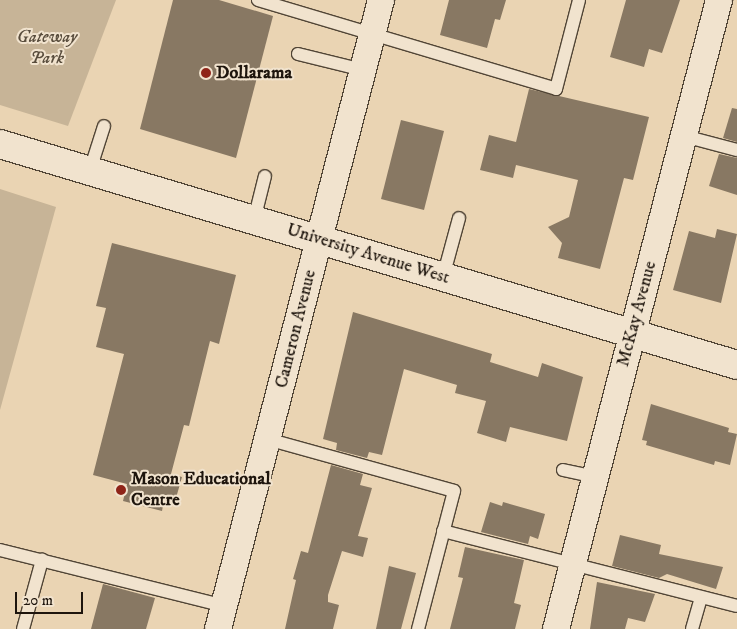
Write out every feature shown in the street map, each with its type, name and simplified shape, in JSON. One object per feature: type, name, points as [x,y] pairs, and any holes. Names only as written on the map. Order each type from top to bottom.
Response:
[{"type":"main road","name":"University Avenue West","points":[[0,144],[737,365]]},
{"type":"street","name":"Cameron Avenue","points":[[221,617],[381,0]]},
{"type":"street","name":"McKay Avenue","points":[[556,629],[719,0]]},
{"type":"lane","points":[[258,0],[556,88],[579,0]]},
{"type":"lane","points":[[298,54],[363,70]]},
{"type":"lane","points":[[90,170],[104,126]]},
{"type":"lane","points":[[684,136],[737,150]]},
{"type":"lane","points":[[254,220],[265,176]]},
{"type":"lane","points":[[443,277],[459,218]]},
{"type":"lane","points":[[267,438],[454,491],[418,629]]},
{"type":"lane","points":[[564,470],[595,477]]},
{"type":"lane","points":[[443,531],[737,606]]},
{"type":"lane","points":[[0,550],[42,560],[221,617]]},
{"type":"lane","points":[[23,629],[42,560]]},
{"type":"lane","points":[[692,629],[700,597]]},
{"type":"green space","name":"Gateway Park","points":[[0,0],[116,0],[68,126],[0,105]]},
{"type":"green space","points":[[0,189],[56,207],[0,410]]},
{"type":"building","name":"Dollarama","points":[[173,0],[219,0],[273,16],[236,158],[140,129]]},
{"type":"building","points":[[449,0],[506,0],[500,20],[495,19],[487,48],[440,35]]},
{"type":"building","points":[[626,0],[680,0],[662,53],[649,49],[644,67],[610,57]]},
{"type":"building","points":[[529,89],[649,117],[633,180],[624,178],[600,269],[558,258],[562,243],[548,227],[569,217],[578,180],[516,165],[513,178],[480,170],[489,135],[516,142]]},
{"type":"building","points":[[732,108],[737,109],[737,142],[723,138]]},
{"type":"building","points":[[401,120],[444,131],[424,210],[381,199]]},
{"type":"building","points":[[719,154],[737,158],[737,195],[709,186]]},
{"type":"building","points":[[717,229],[737,234],[721,303],[673,290],[689,231],[715,238]]},
{"type":"building","points":[[112,243],[236,275],[219,344],[210,341],[189,426],[184,425],[171,474],[182,477],[176,498],[165,495],[162,511],[123,501],[127,484],[93,475],[124,354],[96,347],[106,308],[96,306]]},
{"type":"building","points":[[353,312],[492,354],[490,362],[538,377],[542,363],[583,377],[567,441],[510,427],[506,442],[477,433],[486,401],[455,393],[457,385],[404,369],[382,455],[369,452],[367,458],[336,450],[337,443],[323,439]]},
{"type":"building","points":[[651,404],[729,428],[728,432],[737,434],[730,465],[715,461],[714,465],[646,445],[647,441],[642,440]]},
{"type":"building","points":[[331,465],[363,474],[360,485],[372,488],[358,536],[368,538],[363,557],[342,551],[328,595],[328,602],[339,605],[333,629],[285,629],[296,580],[293,579],[301,551],[308,553]]},
{"type":"building","points":[[490,502],[502,506],[503,502],[545,514],[538,539],[530,536],[528,544],[481,532]]},
{"type":"building","points":[[620,535],[661,545],[659,554],[723,567],[716,589],[667,574],[659,578],[612,566]]},
{"type":"building","points":[[465,547],[524,560],[514,603],[521,605],[515,629],[450,629],[463,578],[458,577]]},
{"type":"building","points":[[389,566],[416,573],[401,629],[376,629]]},
{"type":"building","points":[[597,582],[655,594],[645,622],[628,618],[625,629],[590,629]]},
{"type":"building","points":[[103,584],[155,598],[146,629],[91,629]]},
{"type":"place","name":"Dollarama","points":[[206,73]]},
{"type":"place","name":"Mason Educational Centre","points":[[121,490]]}]
